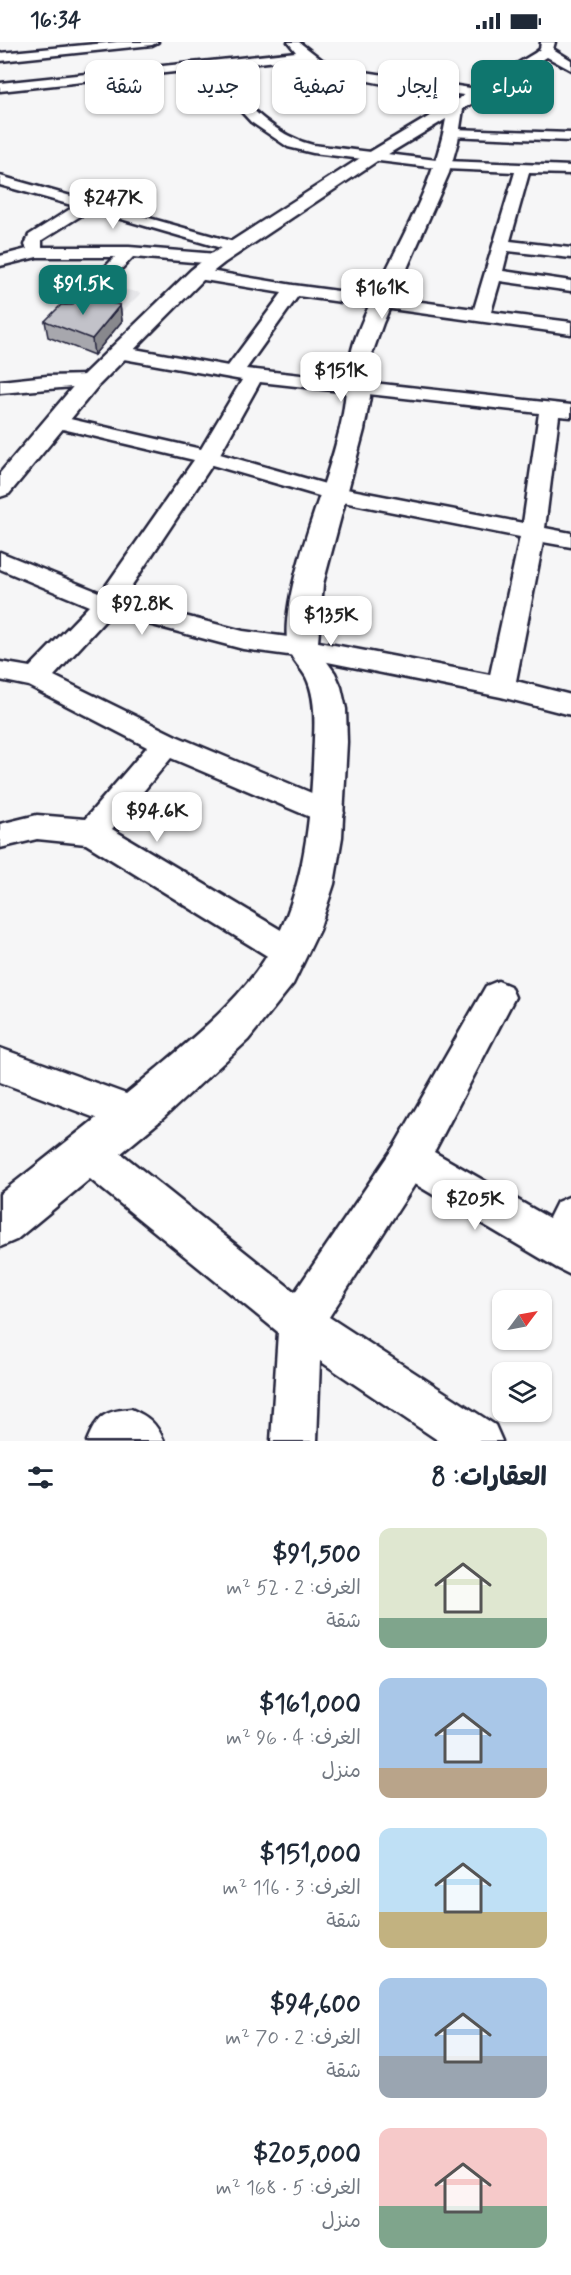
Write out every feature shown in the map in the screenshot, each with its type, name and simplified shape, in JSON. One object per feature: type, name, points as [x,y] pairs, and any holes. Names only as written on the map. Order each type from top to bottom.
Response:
[{"type":"street","points":[[0,57],[152,42]]},
{"type":"street","points":[[292,42],[324,65],[343,72],[462,112],[571,137]]},
{"type":"street","points":[[0,489],[90,381],[198,274],[217,259],[374,156],[462,112],[540,56],[547,46],[571,66]]},
{"type":"street","points":[[256,60],[306,54]]},
{"type":"street","points":[[0,87],[176,69]]},
{"type":"street","points":[[0,1224],[135,1115],[215,1046],[269,984],[289,952],[316,888],[329,813],[332,714],[320,673],[303,648],[304,611],[311,570],[352,429],[361,355],[381,302],[445,165],[462,112]]},
{"type":"street","points":[[252,114],[277,136],[292,144],[313,149],[445,165],[571,170]]},
{"type":"street","points":[[481,316],[495,275],[500,245],[523,169]]},
{"type":"street","points":[[3,184],[235,247]]},
{"type":"street","points":[[37,252],[33,245],[35,238],[86,206]]},
{"type":"street","points":[[500,245],[571,253]]},
{"type":"street","points":[[0,261],[37,252],[129,252],[217,259]]},
{"type":"street","points":[[67,315],[129,252]]},
{"type":"street","points":[[198,274],[293,290],[571,328]]},
{"type":"street","points":[[495,275],[571,286]]},
{"type":"street","points":[[36,678],[106,604],[207,457],[244,374],[293,290]]},
{"type":"street","points":[[118,352],[244,374],[561,410],[501,687]]},
{"type":"street","points":[[0,387],[47,382],[90,381]]},
{"type":"street","points":[[57,422],[207,457],[333,493],[571,540]]},
{"type":"street","points":[[0,560],[106,604],[243,640],[303,648],[501,687],[571,705]]},
{"type":"street","points":[[0,671],[36,678],[166,744],[329,813]]},
{"type":"street","points":[[92,832],[166,744]]},
{"type":"street","points":[[0,836],[10,836],[37,827],[92,832],[289,952]]},
{"type":"street","points":[[294,1441],[300,1323],[408,1159],[498,997]]},
{"type":"street","points":[[0,1065],[135,1115]]},
{"type":"street","points":[[88,1152],[300,1323],[479,1441]]},
{"type":"street","points":[[408,1159],[566,1238]]},
{"type":"street","points":[[110,1441],[116,1433],[131,1432],[141,1441]]},
{"type":"shaded area","points":[[90,282],[141,293],[116,318],[63,308]]},
{"type":"building","points":[[79,297],[120,305],[92,339],[45,321],[61,305],[72,305]]}]
